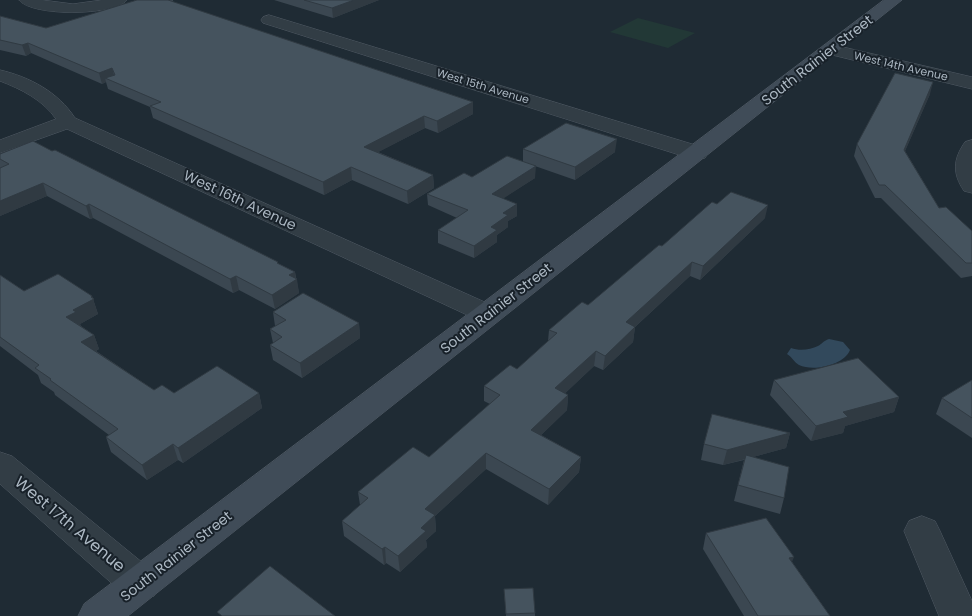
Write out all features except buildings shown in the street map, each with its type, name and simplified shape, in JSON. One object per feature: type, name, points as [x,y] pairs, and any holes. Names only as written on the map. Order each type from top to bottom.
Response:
[{"type":"street","points":[[27,0],[48,8],[72,9],[95,7],[120,0]]},
{"type":"street","name":"South Rainier Street","points":[[98,616],[894,0]]},
{"type":"street","name":"West 15th Avenue","points":[[270,20],[697,153]]},
{"type":"street","name":"West 14th Avenue","points":[[830,50],[972,83]]},
{"type":"street","name":"West 16th Avenue","points":[[0,75],[52,100],[68,122],[488,314]]},
{"type":"street","points":[[0,147],[68,122]]},
{"type":"street","points":[[972,146],[967,152],[965,168],[968,181],[972,186]]},
{"type":"street","name":"West 17th Avenue","points":[[0,464],[140,584]]},
{"type":"street","points":[[922,531],[959,616]]},
{"type":"green space","points":[[638,18],[695,33],[668,48],[610,32]]},
{"type":"water","points":[[829,339],[843,342],[850,350],[842,360],[828,366],[805,367],[797,364],[787,354],[791,348],[801,350],[812,348]]}]
